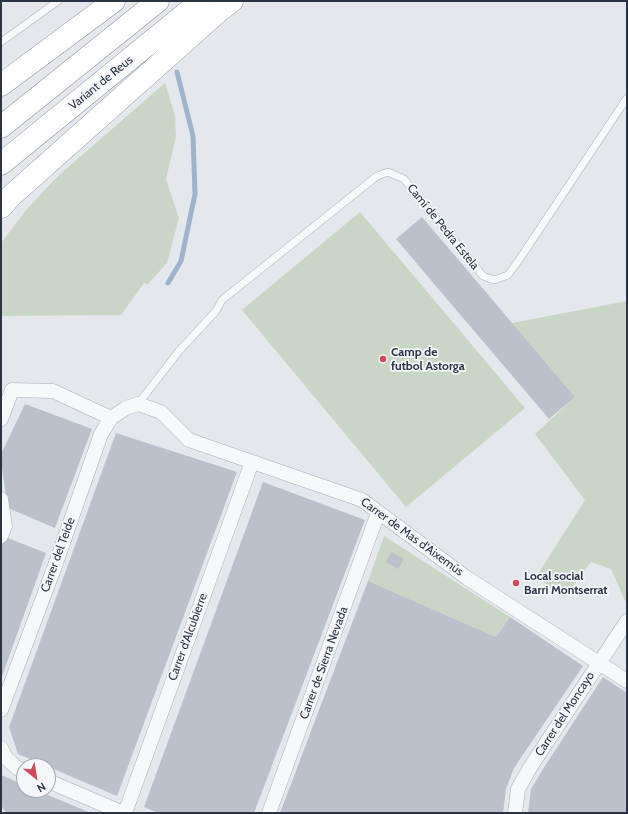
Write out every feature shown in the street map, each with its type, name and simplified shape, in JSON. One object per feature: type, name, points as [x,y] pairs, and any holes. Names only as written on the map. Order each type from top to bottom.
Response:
[{"type":"highway","points":[[1,85],[114,1]]},
{"type":"highway","points":[[1,127],[158,1]]},
{"type":"highway","name":"Variant de Reus","points":[[1,164],[201,1]]},
{"type":"highway","points":[[1,207],[213,16],[232,1]]},
{"type":"street","points":[[1,419],[12,390],[53,392],[112,418]]},
{"type":"street","name":"Carrer del Teide","points":[[1,710],[56,563],[101,434],[112,418],[132,406]]},
{"type":"street","name":"Carrer de Mas d'Aixemús","points":[[132,406],[162,412],[190,440],[362,500],[467,578],[627,681]]},
{"type":"street","name":"Carrer d'Alcubierre","points":[[124,813],[252,462]]},
{"type":"street","points":[[1,499],[5,526],[1,536]]},
{"type":"street","name":"Carrer de Sierra Nevada","points":[[269,813],[378,513]]},
{"type":"street","name":"Carrer del Moncayo","points":[[515,813],[518,789],[531,766],[627,621]]},
{"type":"street","points":[[1,748],[6,758],[16,767]]},
{"type":"street","points":[[56,784],[124,813]]},
{"type":"lane","points":[[1,42],[58,1]]},
{"type":"lane","name":"Camí de Pedra Estela","points":[[132,406],[179,351],[216,311],[222,300],[377,176],[388,172],[404,179],[483,276],[494,280],[508,274],[519,260],[627,98]]},
{"type":"green space","points":[[165,83],[175,116],[176,137],[166,179],[179,218],[167,263],[148,284],[144,283],[121,315],[1,316],[1,243],[27,209],[58,176]]},
{"type":"green space","name":"Camp de futbol Astorga","points":[[360,212],[525,408],[406,507],[242,310]]},
{"type":"green space","points":[[627,301],[627,605],[611,569],[591,562],[565,597],[536,577],[585,500],[535,434],[575,397],[512,323]]},
{"type":"green space","points":[[384,536],[510,617],[496,637],[368,581]]},
{"type":"building","points":[[422,217],[575,397],[549,419],[396,239]]},
{"type":"building","points":[[25,404],[92,429],[55,528],[8,508],[1,454]]},
{"type":"building","points":[[116,433],[237,472],[117,796],[56,770],[56,758],[27,758],[18,754],[9,727]]},
{"type":"building","points":[[263,482],[365,520],[254,813],[158,813],[144,807]]},
{"type":"building","points":[[5,537],[46,553],[1,679],[1,547]]},
{"type":"building","points":[[392,552],[404,559],[398,569],[386,562]]},
{"type":"building","points":[[368,581],[496,637],[510,617],[583,666],[514,768],[506,789],[503,813],[280,813]]},
{"type":"building","points":[[603,677],[627,693],[627,813],[528,813],[531,789]]},
{"type":"building","points":[[1,775],[16,782],[16,798],[55,798],[91,813],[6,813],[1,805]]},
{"type":"waterway","points":[[168,283],[181,261],[195,194],[193,136],[177,72]]},
{"type":"place","name":"Camp de futbol Astorga","points":[[383,359]]},
{"type":"place","name":"Local social Barri Montserrat","points":[[516,583]]}]
